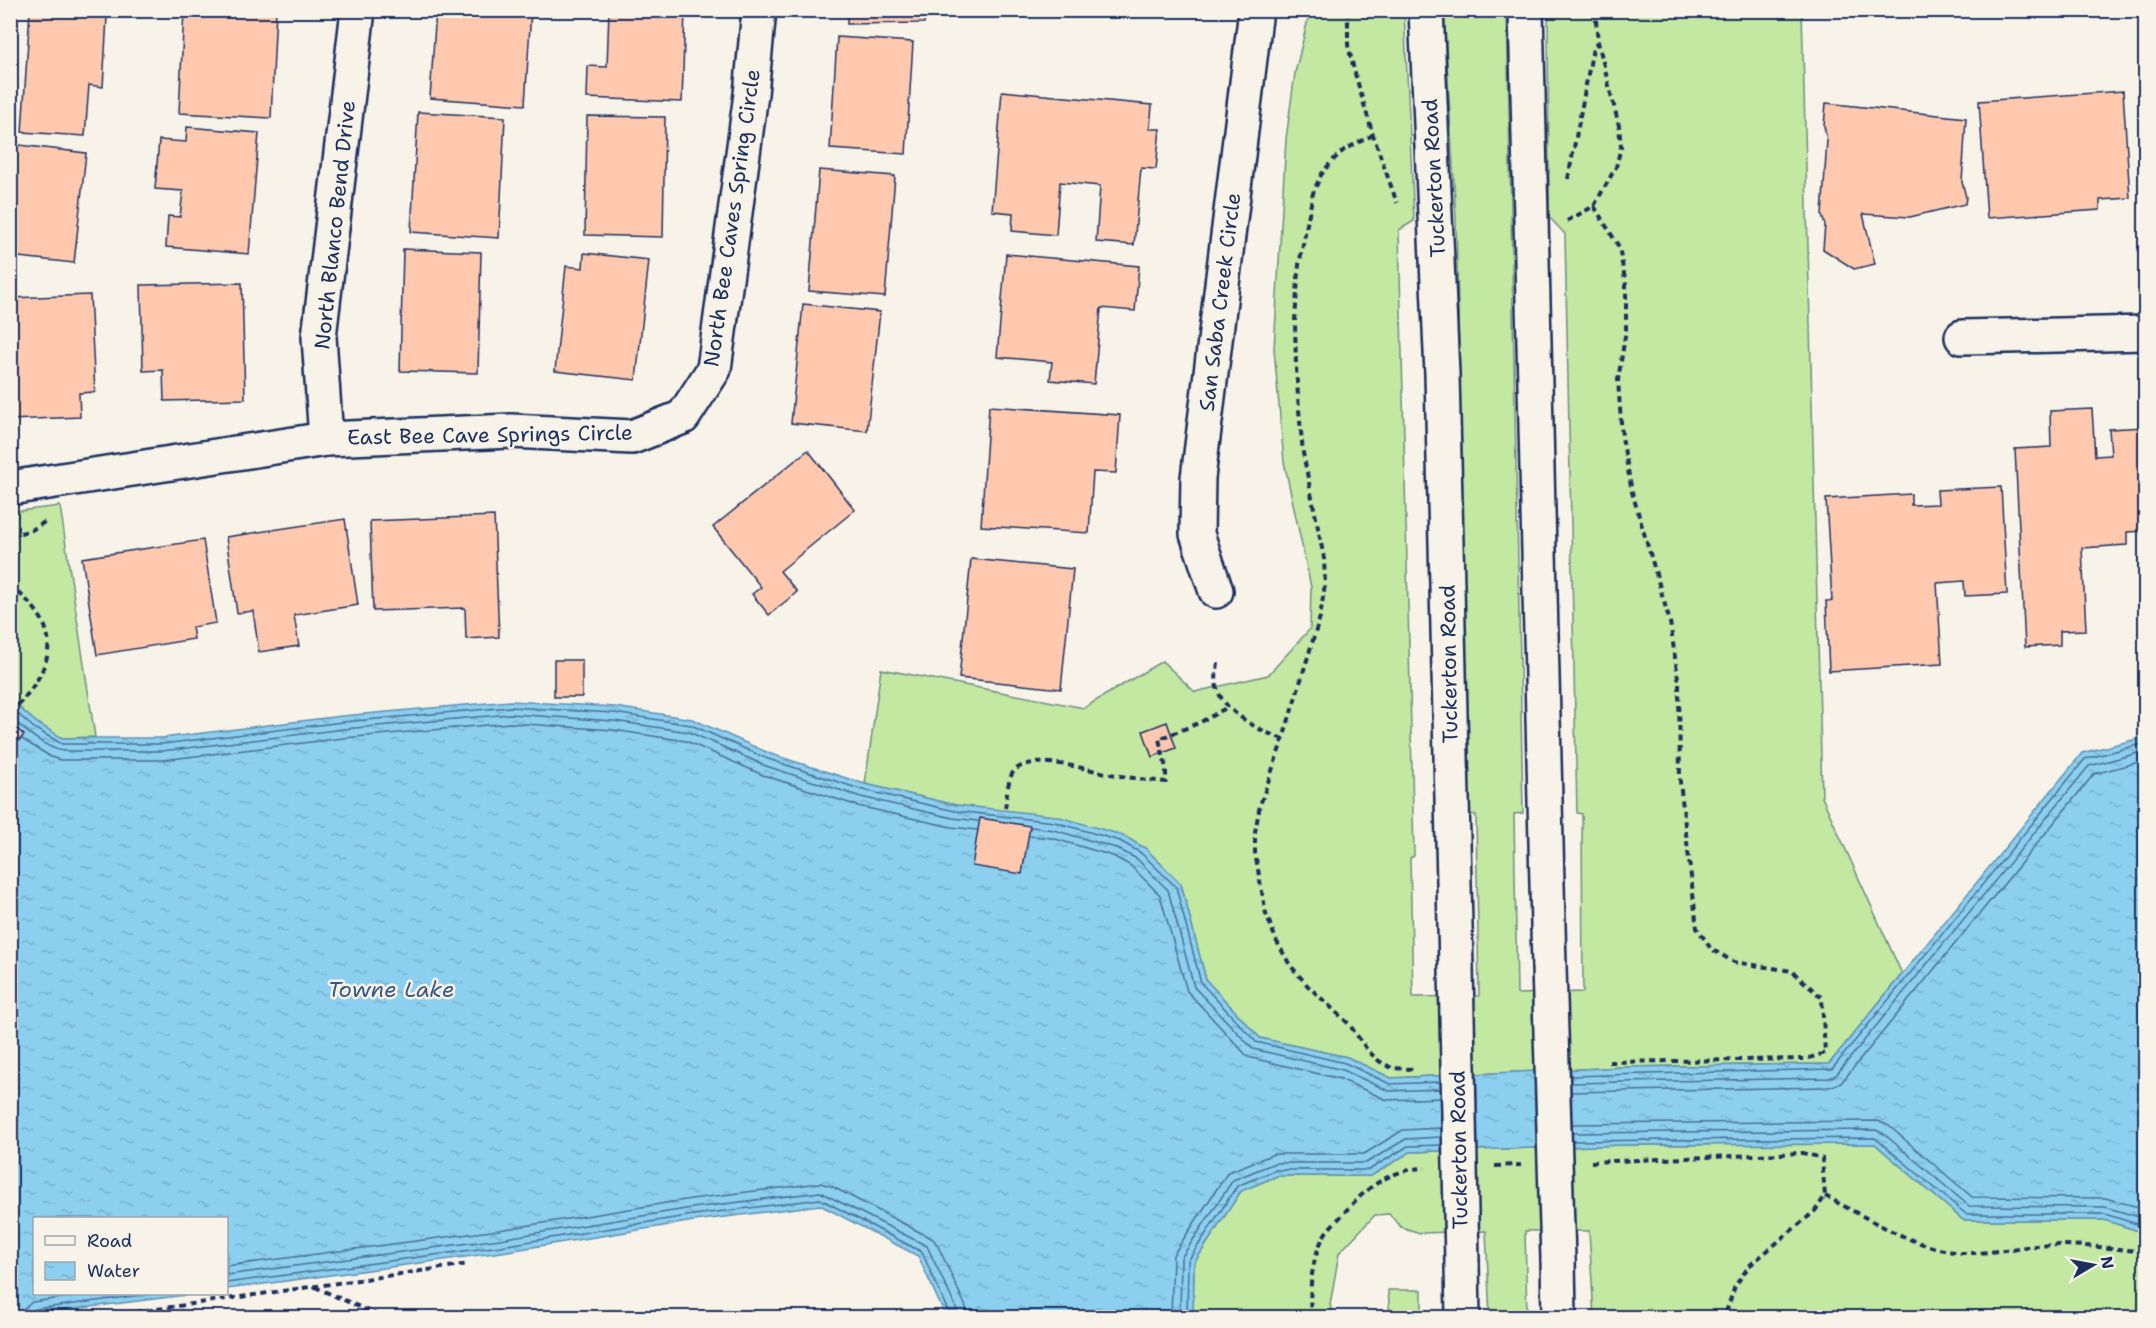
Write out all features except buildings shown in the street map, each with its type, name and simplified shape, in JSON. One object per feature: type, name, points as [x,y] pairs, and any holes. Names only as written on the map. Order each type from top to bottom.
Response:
[{"type":"main road","name":"North Blanco Bend Drive","points":[[326,439],[320,337],[358,10]]},
{"type":"main road","name":"North Bee Caves Spring Circle","points":[[683,417],[714,369],[751,94],[759,10]]},
{"type":"main road","name":"San Saba Creek Circle","points":[[1216,591],[1197,534],[1198,478],[1256,10]]},
{"type":"main road","name":"Tuckerton Road","points":[[1426,10],[1442,374],[1463,1317]]},
{"type":"main road","points":[[1526,10],[1559,1317]]},
{"type":"main road","points":[[1962,337],[2145,333]]},
{"type":"main road","name":"East Bee Cave Springs Circle","points":[[10,488],[326,439],[511,431],[632,436],[683,417]]},
{"type":"path","points":[[1348,10],[1348,45],[1373,135],[1400,212]]},
{"type":"path","points":[[1566,189],[1593,48],[1598,42]]},
{"type":"path","points":[[1373,135],[1344,150],[1321,176],[1313,193],[1299,265],[1295,320],[1298,399],[1303,453],[1324,558],[1325,584],[1320,617],[1283,740],[1260,805],[1254,853],[1266,915],[1276,942],[1290,965],[1308,986],[1349,1024],[1374,1056],[1392,1068],[1413,1069]]},
{"type":"path","points":[[1594,206],[1619,247],[1626,285],[1626,330],[1618,380],[1622,437],[1632,492],[1670,622],[1679,685],[1680,782],[1697,928],[1711,949],[1734,962],[1792,970],[1822,998],[1825,1053],[1806,1059],[1608,1062]]},
{"type":"path","points":[[10,535],[30,531],[51,517]]},
{"type":"path","points":[[10,586],[34,607],[43,621],[48,650],[46,666],[32,691],[10,714]]},
{"type":"path","points":[[1218,663],[1217,687],[1222,701],[1253,726],[1283,740]]},
{"type":"path","points":[[1005,808],[1011,777],[1015,769],[1027,765],[1040,763],[1061,765],[1166,782],[1166,768],[1159,739],[1199,723],[1228,707]]},
{"type":"path","points":[[1825,1196],[1906,1236],[1962,1253],[1996,1252],[2037,1246],[2145,1252]]},
{"type":"path","points":[[95,1317],[469,1264]]},
{"type":"path","points":[[314,1286],[384,1317]]},
{"type":"green space","points":[[1310,11],[1404,11],[1414,221],[1399,230],[1414,856],[1410,858],[1413,997],[1479,996],[1476,815],[1469,814],[1456,219],[1444,11],[1507,11],[1523,813],[1514,814],[1517,994],[1583,992],[1582,814],[1577,813],[1565,234],[1549,217],[1548,11],[1802,11],[1822,797],[1902,974],[1829,1064],[1625,1067],[1391,1078],[1347,1057],[1260,1038],[1206,980],[1181,884],[1145,848],[1122,835],[956,805],[865,784],[881,669],[1084,708],[1162,661],[1195,692],[1268,675],[1310,629],[1311,587],[1284,462],[1274,349],[1286,139],[1295,73]]},
{"type":"green space","points":[[60,506],[95,737],[62,738],[37,723],[11,700],[11,512]]},
{"type":"green space","points":[[1875,1144],[1963,1220],[2104,1220],[2145,1233],[2145,1317],[1594,1317],[1589,1231],[1525,1231],[1527,1317],[1490,1318],[1486,1231],[1420,1233],[1401,1227],[1389,1214],[1375,1215],[1339,1253],[1330,1305],[1334,1317],[1193,1318],[1194,1263],[1241,1191],[1277,1176],[1371,1176],[1410,1152],[1625,1145]]},
{"type":"green space","points":[[1388,1290],[1422,1290],[1422,1317],[1390,1317]]},
{"type":"water","name":"Towne Lake","points":[[10,700],[37,723],[62,738],[162,738],[342,716],[510,701],[615,707],[692,719],[771,754],[865,784],[956,805],[1056,816],[1122,835],[1145,848],[1181,884],[1206,980],[1260,1038],[1347,1057],[1391,1078],[1625,1067],[1829,1064],[2082,753],[2145,737],[2145,1233],[2104,1220],[1963,1220],[1875,1144],[1625,1145],[1410,1152],[1371,1176],[1277,1176],[1241,1191],[1194,1263],[1193,1317],[946,1317],[918,1256],[820,1205],[694,1221],[502,1252],[228,1289],[228,1217],[33,1217],[33,1295],[186,1295],[11,1317]]}]
